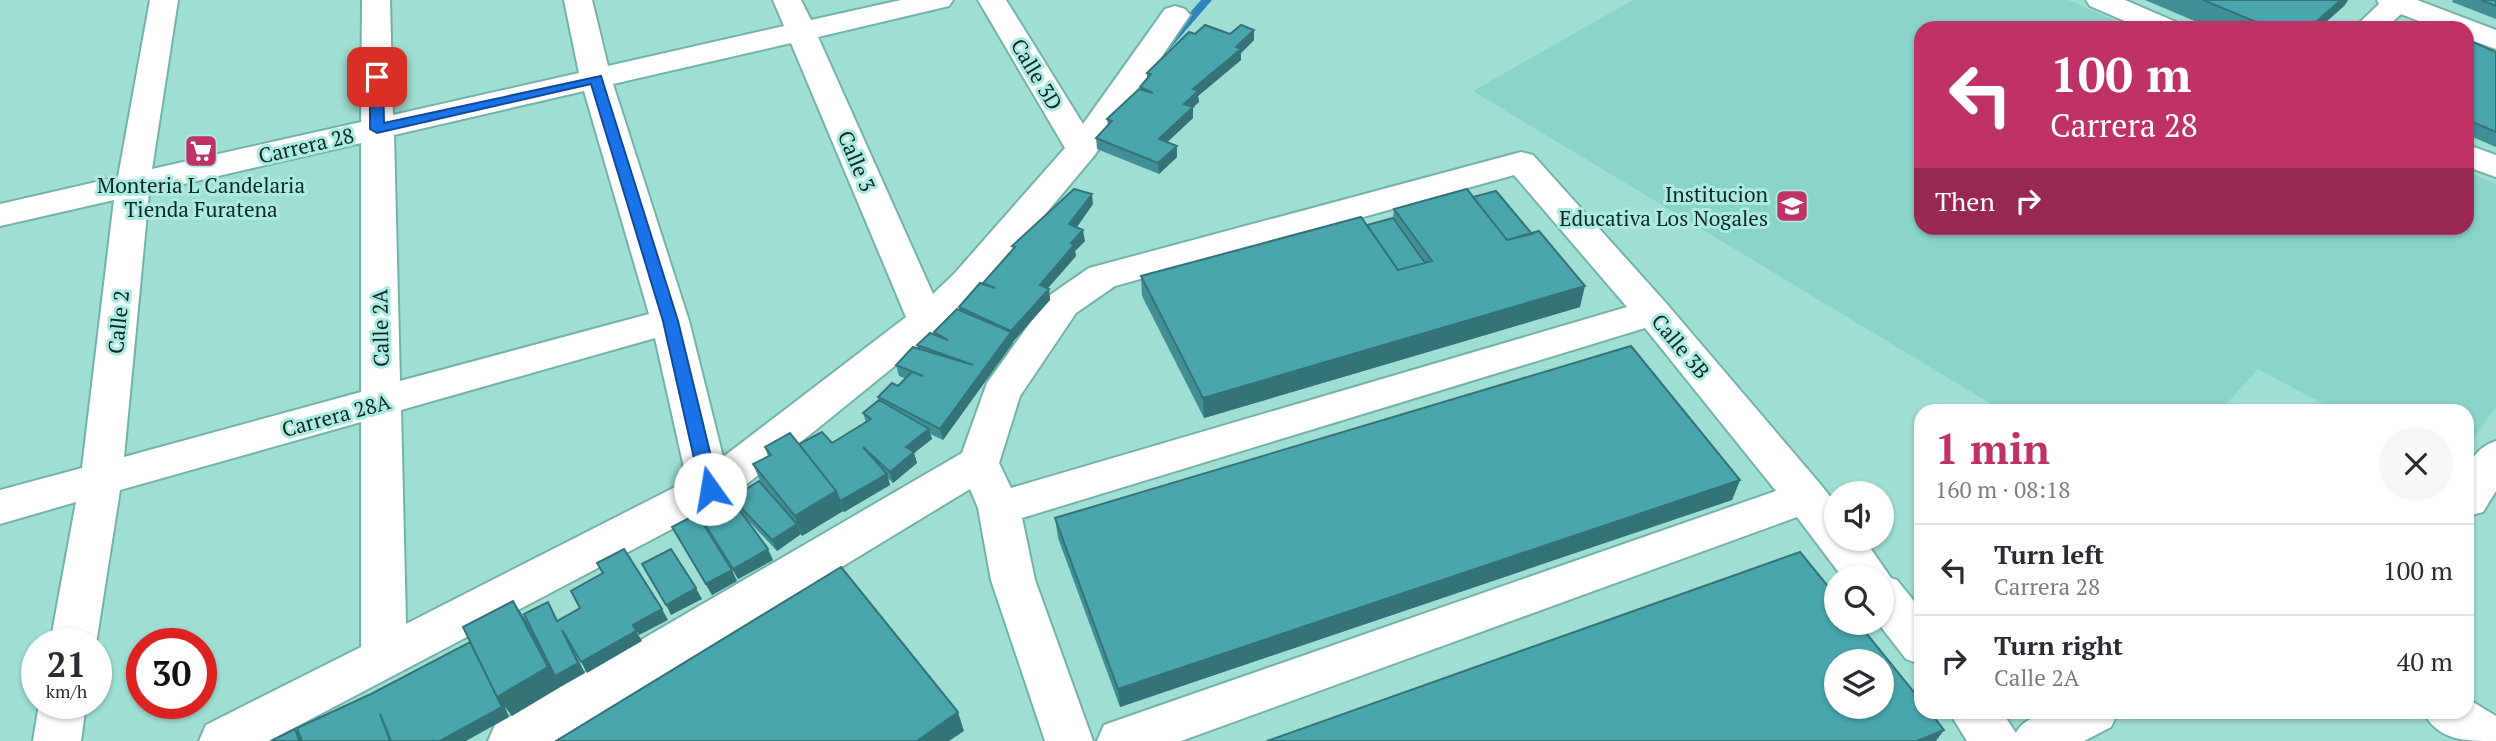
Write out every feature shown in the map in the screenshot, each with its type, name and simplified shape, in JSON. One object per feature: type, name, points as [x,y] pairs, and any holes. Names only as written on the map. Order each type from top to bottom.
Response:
[{"type":"street","name":"Calle 2","points":[[76,628],[101,479],[133,186],[164,0]]},
{"type":"street","name":"Calle 2A","points":[[376,0],[384,657]]},
{"type":"street","points":[[578,0],[596,79],[670,321],[710,489]]},
{"type":"street","name":"Calle 3","points":[[787,0],[926,321]]},
{"type":"street","name":"Carrera 28","points":[[0,215],[939,0]]},
{"type":"street","name":"Calle 3D","points":[[992,0],[1082,149]]},
{"type":"street","points":[[2099,0],[2149,21]]},
{"type":"street","points":[[2376,21],[2396,1],[2446,21]]},
{"type":"street","points":[[223,741],[710,489],[926,321],[967,283],[1082,149],[1175,15]]},
{"type":"street","points":[[2474,32],[2496,40]]},
{"type":"street","points":[[2474,158],[2496,167]]},
{"type":"street","name":"Calle 3B","points":[[979,463],[1001,393],[1063,304],[1102,277],[1521,162],[1653,312],[1824,520]]},
{"type":"street","points":[[999,508],[1653,312]]},
{"type":"street","name":"Carrera 28A","points":[[0,507],[670,321]]},
{"type":"street","points":[[2474,491],[2496,457]]},
{"type":"street","points":[[512,741],[979,463],[999,508],[1013,580],[1069,741]]},
{"type":"street","points":[[1121,741],[1806,497]]},
{"type":"street","points":[[1848,551],[1859,565]]},
{"type":"street","points":[[1894,609],[1914,635]]},
{"type":"street","points":[[57,741],[61,719]]},
{"type":"street","points":[[1979,719],[1996,741]]},
{"type":"street","points":[[2036,741],[2080,719]]},
{"type":"street","points":[[2459,719],[2496,741]]},
{"type":"shaded area","name":"Institucion Educativa Los Nogales","points":[[1633,0],[2068,0],[2117,21],[1914,21],[1914,235],[2474,235],[2474,175],[2496,184],[2496,407],[2474,438],[2474,404],[2324,404],[2258,369],[2226,404],[1991,404],[1473,91]]},
{"type":"building","points":[[2203,0],[2341,0],[2317,21],[2254,21]]},
{"type":"building","points":[[2481,0],[2496,0],[2496,6]]},
{"type":"building","points":[[1205,25],[1230,34],[1241,25],[1254,30],[1236,47],[1241,49],[1193,89],[1198,91],[1184,104],[1193,107],[1159,139],[1177,146],[1158,163],[1096,138],[1112,121],[1107,119],[1139,89],[1153,93],[1140,87],[1151,74],[1147,73],[1189,32],[1195,34]]},
{"type":"building","points":[[2474,43],[2496,52],[2496,132],[2474,123]]},
{"type":"building","points":[[1074,189],[1092,194],[1069,224],[1083,230],[1071,243],[1074,245],[1040,285],[1049,289],[1011,331],[959,307],[980,283],[995,288],[983,283],[1015,247],[1012,246]]},
{"type":"building","points":[[1467,189],[1507,240],[1539,231],[1585,286],[1203,398],[1141,276],[1361,217],[1398,270],[1432,261],[1394,209]]},
{"type":"building","points":[[1496,191],[1532,234],[1507,240],[1473,197]]},
{"type":"building","points":[[1393,218],[1425,263],[1398,270],[1367,225]]},
{"type":"building","points":[[957,309],[1011,332],[940,429],[878,397],[892,383],[898,386],[912,372],[923,376],[896,365],[913,347],[973,365],[917,345],[930,333],[948,340],[934,332]]},
{"type":"building","points":[[1631,346],[1740,480],[1118,689],[1055,518]]},
{"type":"building","points":[[879,400],[929,429],[906,447],[914,452],[890,472],[863,447],[887,474],[840,501],[836,491],[799,444],[822,432],[832,443],[871,419],[863,413]]},
{"type":"building","points":[[790,433],[836,491],[795,516],[753,464],[771,455],[765,447]]},
{"type":"building","points":[[759,481],[797,524],[772,540],[732,498]]},
{"type":"building","points":[[730,497],[768,549],[733,569],[699,515]]},
{"type":"building","points":[[697,514],[732,570],[706,584],[672,527]]},
{"type":"building","points":[[624,549],[662,609],[633,625],[636,631],[581,662],[562,630],[578,663],[555,676],[524,614],[548,602],[557,621],[580,608],[571,591],[603,573],[597,563]]},
{"type":"building","points":[[671,549],[696,588],[666,605],[642,564]]},
{"type":"building","points":[[1800,552],[1824,581],[1824,635],[1868,635],[1879,649],[1824,649],[1824,719],[1894,719],[1894,667],[1914,692],[1914,719],[1935,719],[1944,730],[1917,741],[1267,741]]},
{"type":"building","points":[[841,567],[958,712],[917,741],[556,741]]},
{"type":"building","points":[[513,601],[548,667],[497,697],[463,627]]},
{"type":"building","points":[[470,642],[502,707],[440,741],[391,741],[380,714],[390,741],[302,741],[297,728],[371,694]]},
{"type":"building","points":[[295,729],[299,741],[271,741]]},
{"type":"waterway","points":[[1164,49],[1207,0]]},
{"type":"place","name":"Monteria L Candelaria Tienda Furatena","points":[[201,151]]},
{"type":"place","name":"Institucion Educativa Los Nogales","points":[[1792,206]]},
{"type":"route","points":[[377,77],[377,129],[596,79],[670,321],[710,489]]}]
